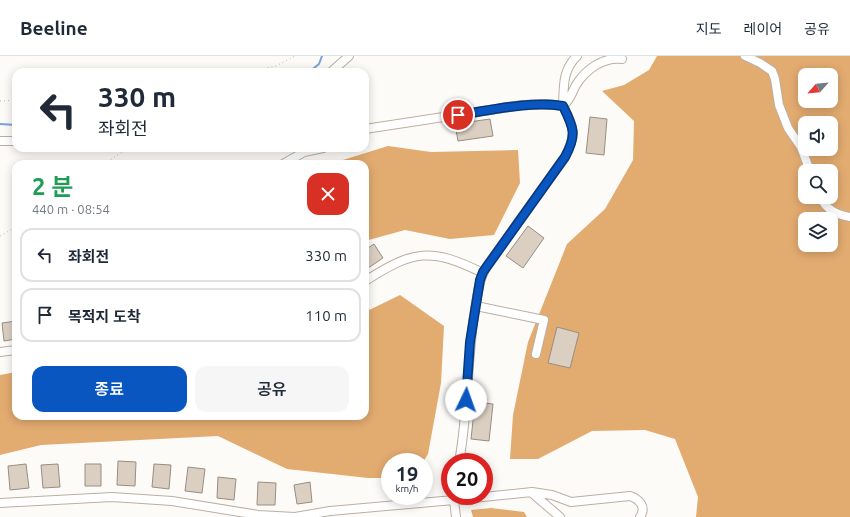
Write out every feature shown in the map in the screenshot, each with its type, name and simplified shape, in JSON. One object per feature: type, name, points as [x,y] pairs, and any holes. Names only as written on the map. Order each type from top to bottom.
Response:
[{"type":"street","points":[[336,68],[349,56]]},
{"type":"street","points":[[460,453],[465,415],[470,342],[483,272],[565,157],[573,142],[573,128],[563,106],[566,73],[568,66],[577,56]]},
{"type":"street","points":[[745,56],[760,62],[772,71],[775,79],[779,105],[788,128],[801,147],[807,164]]},
{"type":"street","points":[[563,106],[570,99],[575,86],[589,71],[598,64],[608,60],[622,59]]},
{"type":"street","points":[[369,128],[522,105],[546,104],[563,106]]},
{"type":"street","points":[[0,141],[12,141]]},
{"type":"street","points":[[290,160],[304,152]]},
{"type":"street","points":[[824,204],[840,215],[850,217]]},
{"type":"street","points":[[369,279],[400,260],[412,256],[429,254],[460,261],[483,272]]},
{"type":"street","points":[[476,306],[544,320],[536,354]]},
{"type":"street","points":[[0,352],[12,350]]},
{"type":"street","points":[[493,495],[532,492],[552,495],[571,502],[630,496],[637,498],[642,505],[643,513],[640,517]]},
{"type":"street","points":[[532,492],[560,517]]},
{"type":"street","points":[[0,504],[78,498],[118,497],[172,501],[258,515],[296,517],[330,511],[441,499]]},
{"type":"street","points":[[455,505],[456,517]]},
{"type":"path","points":[[267,68],[276,66],[295,56]]},
{"type":"path","points":[[0,101],[12,100]]},
{"type":"path","points":[[110,160],[122,152]]},
{"type":"path","points":[[0,236],[12,229]]},
{"type":"shaded area","points":[[657,56],[850,56],[850,517],[696,517],[698,497],[675,439],[645,430],[592,431],[538,459],[510,459],[513,415],[528,342],[567,244],[605,209],[633,160],[634,121],[602,91],[624,85],[649,70]]},
{"type":"shaded area","points":[[388,146],[431,152],[518,150],[520,183],[494,235],[450,239],[405,230],[369,240],[369,160],[343,160]]},
{"type":"shaded area","points":[[400,295],[444,326],[441,383],[428,453],[381,453],[381,478],[368,478],[287,469],[218,436],[41,445],[0,455],[0,375],[12,373],[12,420],[369,420],[369,310]]},
{"type":"shaded area","points":[[491,508],[524,512],[527,517],[473,517],[471,510]]},
{"type":"building","points":[[590,117],[607,119],[604,155],[586,153]]},
{"type":"building","points":[[490,119],[493,136],[458,141],[455,124]]},
{"type":"building","points":[[528,226],[544,238],[523,268],[506,256]]},
{"type":"building","points":[[374,244],[383,258],[369,267],[369,247]]},
{"type":"building","points":[[12,322],[12,340],[4,341],[2,323]]},
{"type":"building","points":[[557,327],[579,333],[570,368],[548,363]]},
{"type":"building","points":[[475,402],[493,404],[489,441],[471,439]]},
{"type":"building","points":[[118,461],[136,462],[135,486],[117,485]]},
{"type":"building","points":[[26,464],[29,488],[10,490],[8,466]]},
{"type":"building","points":[[58,464],[60,487],[43,488],[41,465]]},
{"type":"building","points":[[85,464],[101,464],[101,486],[85,486]]},
{"type":"building","points":[[154,464],[171,465],[169,489],[152,487]]},
{"type":"building","points":[[188,467],[205,469],[202,493],[185,491]]},
{"type":"building","points":[[218,477],[236,479],[234,500],[217,498]]},
{"type":"building","points":[[258,482],[276,483],[275,505],[257,505]]},
{"type":"building","points":[[310,482],[312,502],[297,504],[294,485]]},
{"type":"waterway","points":[[314,68],[319,64],[322,56]]},
{"type":"waterway","points":[[0,124],[12,125]]},
{"type":"route","points":[[458,115],[522,105],[546,104],[563,106],[573,128],[573,142],[565,157],[552,173],[527,211],[483,272],[480,280],[470,342],[466,400]]}]
